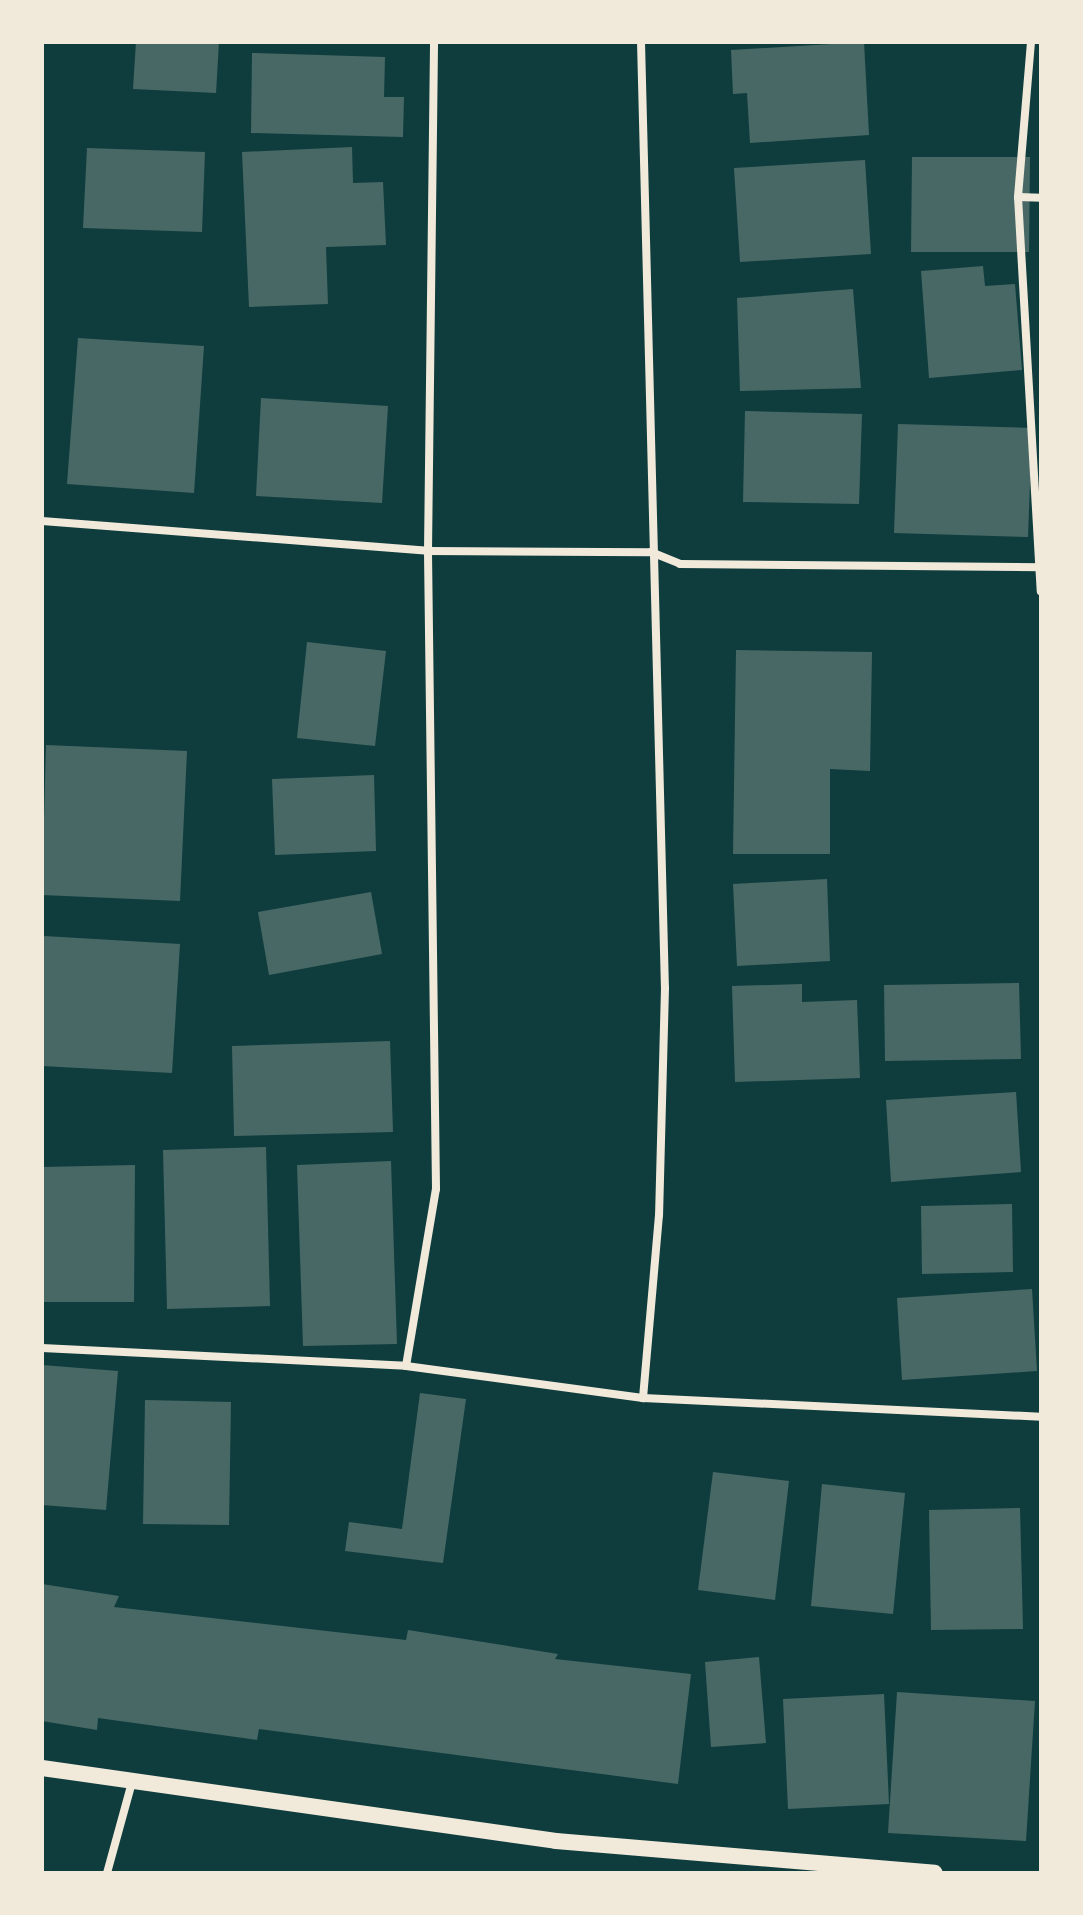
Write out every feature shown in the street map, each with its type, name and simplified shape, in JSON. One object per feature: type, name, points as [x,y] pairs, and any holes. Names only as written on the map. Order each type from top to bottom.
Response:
[{"type":"main road","points":[[42,1768],[556,1841],[935,1873]]},
{"type":"street","points":[[406,1366],[436,1189],[428,551],[434,42]]},
{"type":"street","points":[[641,42],[651,552],[665,988],[659,1215],[643,1398]]},
{"type":"street","points":[[1031,42],[1018,197],[1041,591]]},
{"type":"street","points":[[1018,197],[1041,198]]},
{"type":"street","points":[[42,521],[428,551],[651,552],[680,564],[1040,567]]},
{"type":"street","points":[[42,1348],[406,1366],[643,1398],[1041,1417]]},
{"type":"street","points":[[107,1873],[132,1782]]},
{"type":"building","points":[[136,42],[219,42],[216,93],[133,89]]},
{"type":"building","points":[[864,42],[869,135],[750,143],[747,93],[733,94],[731,50]]},
{"type":"building","points":[[252,53],[385,57],[384,97],[404,97],[403,137],[251,133]]},
{"type":"building","points":[[352,147],[353,183],[383,182],[386,245],[326,247],[328,304],[249,307],[242,152]]},
{"type":"building","points":[[87,148],[205,152],[202,232],[83,228]]},
{"type":"building","points":[[912,157],[1030,157],[1029,252],[911,252]]},
{"type":"building","points":[[865,160],[871,254],[740,262],[734,168]]},
{"type":"building","points":[[983,266],[985,286],[1015,284],[1022,370],[929,378],[921,271]]},
{"type":"building","points":[[853,289],[861,388],[740,391],[737,298]]},
{"type":"building","points":[[78,338],[204,346],[194,493],[67,484]]},
{"type":"building","points":[[261,398],[388,406],[382,503],[256,496]]},
{"type":"building","points":[[745,411],[862,414],[859,504],[743,502]]},
{"type":"building","points":[[898,424],[1032,428],[1028,537],[894,533]]},
{"type":"building","points":[[307,642],[386,651],[375,746],[297,738]]},
{"type":"building","points":[[736,650],[872,652],[870,771],[830,769],[830,854],[733,854]]},
{"type":"building","points":[[46,745],[187,751],[180,901],[42,895]]},
{"type":"building","points":[[374,775],[376,851],[275,855],[272,779]]},
{"type":"building","points":[[827,879],[830,961],[737,966],[733,884]]},
{"type":"building","points":[[371,892],[382,954],[269,975],[258,912]]},
{"type":"building","points":[[44,936],[180,944],[172,1073],[42,1066]]},
{"type":"building","points":[[1019,983],[1021,1059],[885,1061],[884,985]]},
{"type":"building","points":[[802,984],[802,1002],[857,1000],[860,1078],[735,1082],[732,986]]},
{"type":"building","points":[[390,1041],[393,1132],[234,1136],[232,1046]]},
{"type":"building","points":[[1016,1092],[1021,1172],[891,1182],[886,1100]]},
{"type":"building","points":[[266,1147],[270,1306],[167,1309],[163,1150]]},
{"type":"building","points":[[391,1161],[397,1344],[303,1346],[297,1165]]},
{"type":"building","points":[[135,1165],[134,1302],[42,1302],[42,1167]]},
{"type":"building","points":[[1012,1204],[1013,1272],[922,1274],[921,1206]]},
{"type":"building","points":[[1032,1289],[1037,1371],[902,1380],[897,1298]]},
{"type":"building","points":[[42,1365],[118,1371],[106,1510],[42,1505]]},
{"type":"building","points":[[420,1393],[466,1399],[443,1563],[345,1551],[349,1522],[402,1529]]},
{"type":"building","points":[[145,1400],[231,1402],[229,1525],[143,1524]]},
{"type":"building","points":[[713,1472],[789,1481],[775,1600],[698,1590]]},
{"type":"building","points":[[822,1484],[905,1493],[893,1614],[811,1606]]},
{"type":"building","points":[[1020,1508],[1023,1629],[931,1630],[929,1510]]},
{"type":"building","points":[[42,1584],[119,1596],[114,1607],[406,1640],[408,1630],[558,1654],[555,1659],[691,1674],[678,1784],[259,1729],[257,1740],[98,1718],[97,1730],[42,1721]]},
{"type":"building","points":[[759,1657],[766,1743],[711,1747],[705,1662]]},
{"type":"building","points":[[897,1692],[1035,1701],[1026,1841],[888,1833]]},
{"type":"building","points":[[884,1694],[889,1804],[788,1809],[783,1699]]}]
